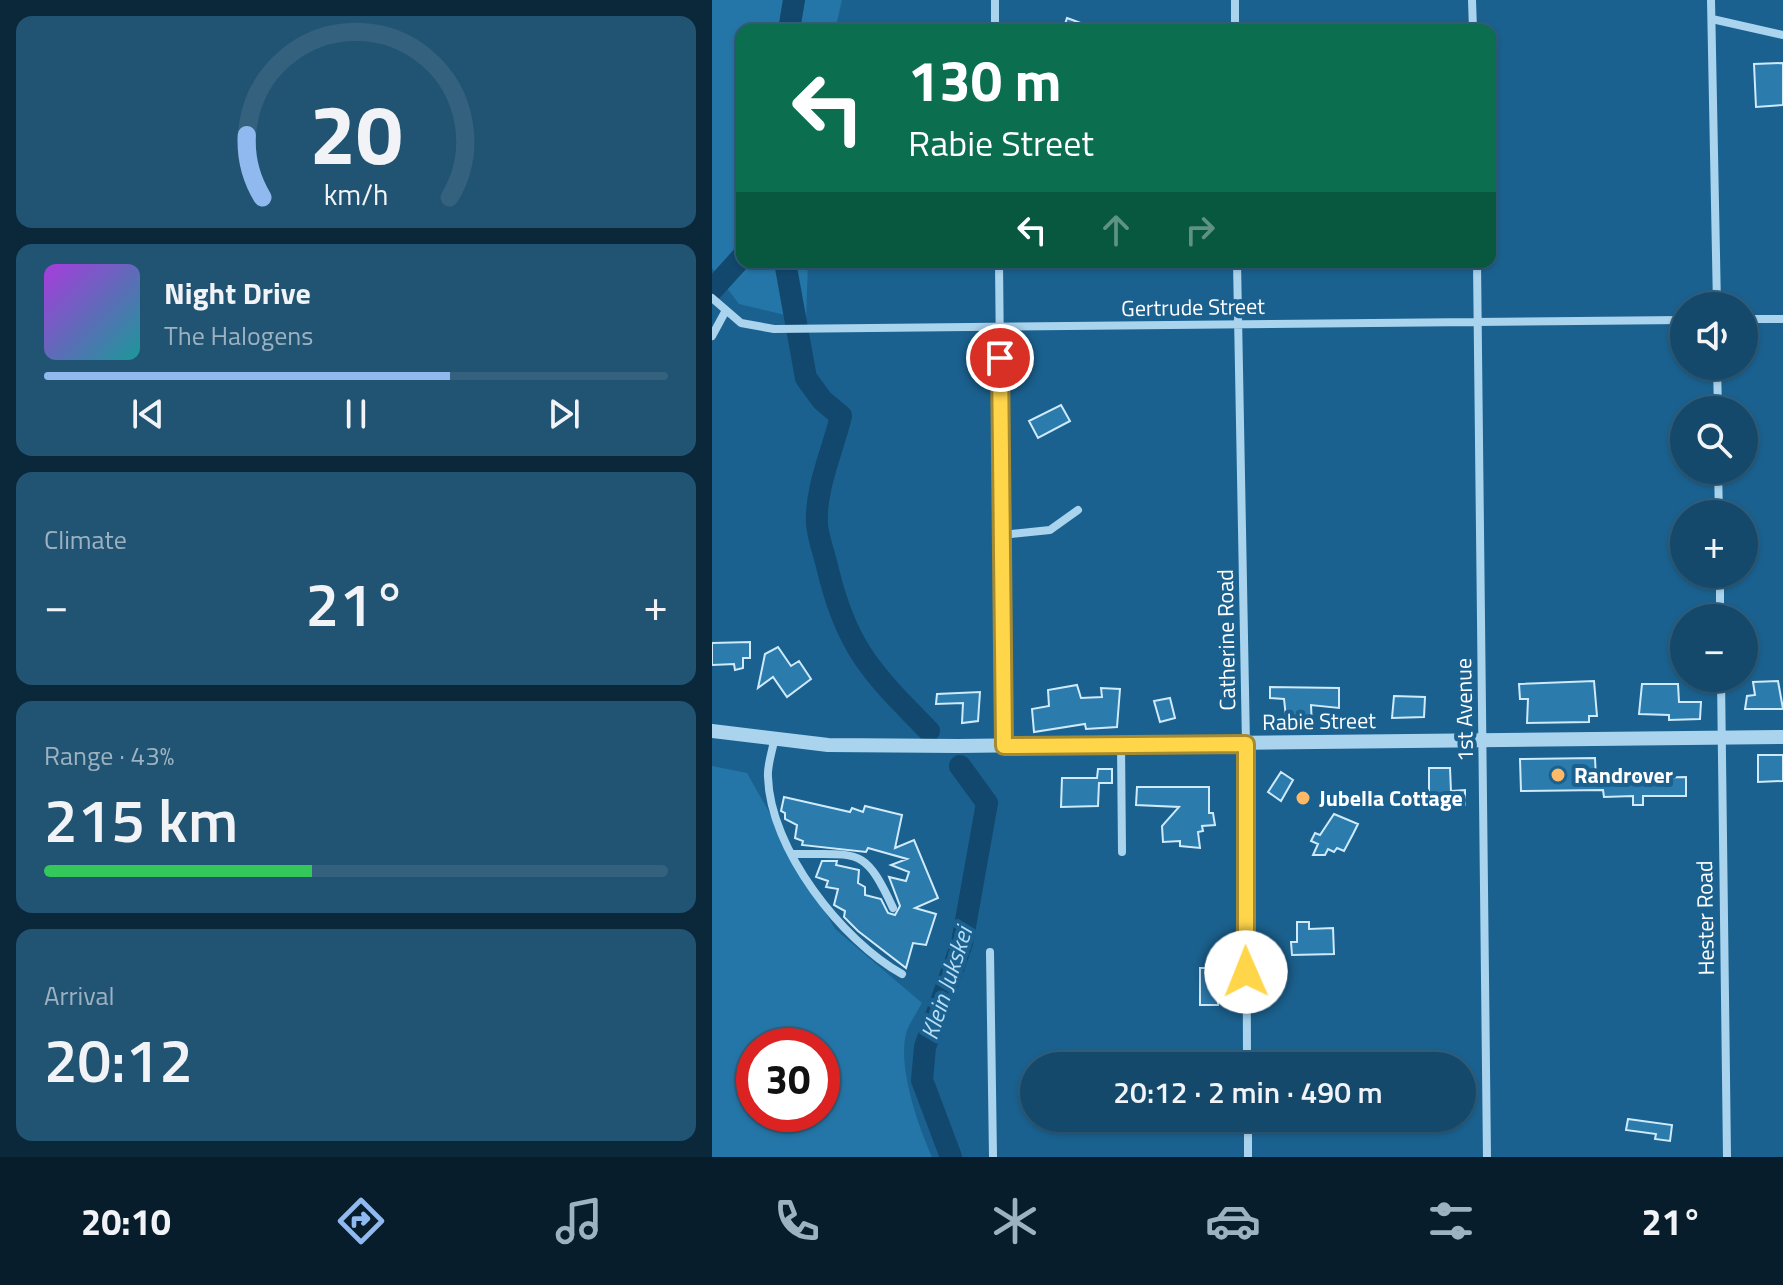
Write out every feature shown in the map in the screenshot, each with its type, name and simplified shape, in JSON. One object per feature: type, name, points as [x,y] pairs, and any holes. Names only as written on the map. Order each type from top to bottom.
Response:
[{"type":"street","points":[[995,0],[995,24]]},
{"type":"street","points":[[1235,0],[1235,24]]},
{"type":"street","points":[[1472,0],[1473,24]]},
{"type":"street","points":[[1711,0],[1717,292]]},
{"type":"street","points":[[1712,19],[1783,35]]},
{"type":"street","points":[[999,268],[1004,746]]},
{"type":"street","name":"Catherine Road","points":[[1237,268],[1246,744],[1247,1052]]},
{"type":"street","name":"1st Avenue","points":[[1477,268],[1487,1157]]},
{"type":"street","name":"Gertrude Street","points":[[715,301],[741,323],[778,329],[1670,320]]},
{"type":"street","points":[[712,336],[725,312]]},
{"type":"street","points":[[1758,319],[1783,319]]},
{"type":"street","points":[[1002,535],[1050,530],[1078,510]]},
{"type":"street","name":"Hester Road","points":[[1721,692],[1727,1157]]},
{"type":"street","name":"Rabie Street","points":[[712,731],[774,741],[1004,746],[1783,737]]},
{"type":"street","points":[[774,741],[767,776],[777,820],[793,854],[835,920],[880,962],[902,974]]},
{"type":"street","points":[[1121,744],[1122,852]]},
{"type":"street","points":[[793,854],[862,858],[873,867],[893,908]]},
{"type":"street","points":[[990,952],[993,1157]]},
{"type":"street","points":[[1248,1132],[1248,1157]]},
{"type":"shaded area","points":[[712,0],[842,0],[836,24],[736,24],[736,268],[808,268],[806,320],[739,304],[712,268]]},
{"type":"shaded area","points":[[712,766],[747,773],[835,929],[922,1003],[907,1030],[904,1060],[915,1112],[932,1157],[712,1157]]},
{"type":"building","points":[[1067,18],[1083,24],[1065,24]]},
{"type":"building","points":[[1783,63],[1783,105],[1756,107],[1754,64]]},
{"type":"building","points":[[1061,405],[1070,421],[1038,438],[1029,421]]},
{"type":"building","points":[[750,642],[750,658],[743,658],[743,668],[735,670],[734,664],[712,665],[712,643]]},
{"type":"building","points":[[778,647],[791,666],[799,661],[811,679],[787,697],[773,677],[758,688],[765,654]]},
{"type":"building","points":[[1594,681],[1597,716],[1589,716],[1589,722],[1527,723],[1528,699],[1520,699],[1519,684]]},
{"type":"building","points":[[1778,681],[1783,709],[1745,709],[1747,696],[1758,692],[1758,682]]},
{"type":"building","points":[[1642,684],[1670,684],[1670,692],[1678,692],[1679,702],[1701,702],[1700,719],[1669,720],[1669,715],[1639,714]]},
{"type":"building","points":[[1077,685],[1081,698],[1102,697],[1101,688],[1120,689],[1117,727],[1086,729],[1085,724],[1034,732],[1032,709],[1049,706],[1048,690]]},
{"type":"building","points":[[1270,687],[1339,688],[1339,708],[1311,705],[1312,726],[1287,726],[1284,699],[1270,698]]},
{"type":"building","points":[[980,692],[978,721],[962,723],[963,703],[936,704],[937,694]]},
{"type":"building","points":[[1394,696],[1425,697],[1424,717],[1392,718]]},
{"type":"building","points":[[1170,698],[1175,718],[1160,722],[1154,701]]},
{"type":"building","points":[[1758,755],[1783,755],[1783,781],[1758,782]]},
{"type":"building","points":[[1595,758],[1596,779],[1686,777],[1686,796],[1643,796],[1643,805],[1633,805],[1633,796],[1604,797],[1603,790],[1521,791],[1520,759]]},
{"type":"building","points":[[1429,768],[1450,768],[1451,791],[1465,790],[1465,805],[1429,806]]},
{"type":"building","points":[[1098,769],[1112,769],[1112,783],[1099,783],[1098,806],[1061,807],[1062,778],[1097,778]]},
{"type":"building","points":[[1281,772],[1293,780],[1281,801],[1268,792]]},
{"type":"building","points":[[1137,787],[1209,787],[1209,813],[1213,813],[1215,825],[1202,826],[1203,831],[1198,832],[1200,848],[1180,846],[1180,841],[1163,842],[1162,826],[1179,807],[1136,805]]},
{"type":"building","points":[[784,797],[850,812],[852,808],[863,812],[865,806],[902,815],[895,848],[914,840],[938,898],[915,908],[936,914],[926,945],[913,943],[906,968],[844,917],[845,911],[834,905],[838,889],[826,887],[828,881],[816,877],[822,861],[837,861],[836,865],[859,870],[858,883],[865,887],[865,895],[881,899],[888,913],[895,915],[900,906],[889,877],[906,881],[909,872],[891,865],[907,859],[868,848],[866,852],[802,845],[803,841],[795,838],[797,825],[785,819],[785,813],[781,811]]},
{"type":"building","points":[[1334,814],[1358,824],[1353,834],[1344,851],[1328,849],[1325,855],[1313,855],[1318,844],[1311,841],[1315,833],[1320,835]]},
{"type":"building","points":[[1297,922],[1309,922],[1309,929],[1333,928],[1334,954],[1292,955],[1291,942],[1297,942]]},
{"type":"building","points":[[1200,968],[1215,968],[1215,974],[1218,974],[1218,1005],[1200,1005]]},
{"type":"building","points":[[1628,1119],[1672,1125],[1670,1141],[1655,1139],[1656,1134],[1626,1130]]},
{"type":"waterway","name":"Klein Jukskei","points":[[790,24],[794,0]]},
{"type":"waterway","points":[[712,290],[736,264]]},
{"type":"waterway","name":"Klein Jukskei","points":[[786,268],[806,378],[822,400],[841,416],[817,510],[819,535],[834,594],[864,658],[929,731]]},
{"type":"waterway","name":"Klein Jukskei","points":[[951,1157],[922,1080],[925,1047],[962,943],[987,803],[960,766]]},
{"type":"place","name":"Randrover","points":[[1558,775]]},
{"type":"place","name":"Jubella Cottage","points":[[1303,798]]},
{"type":"route","points":[[1000,358],[1004,746],[1246,744],[1246,972]]}]
